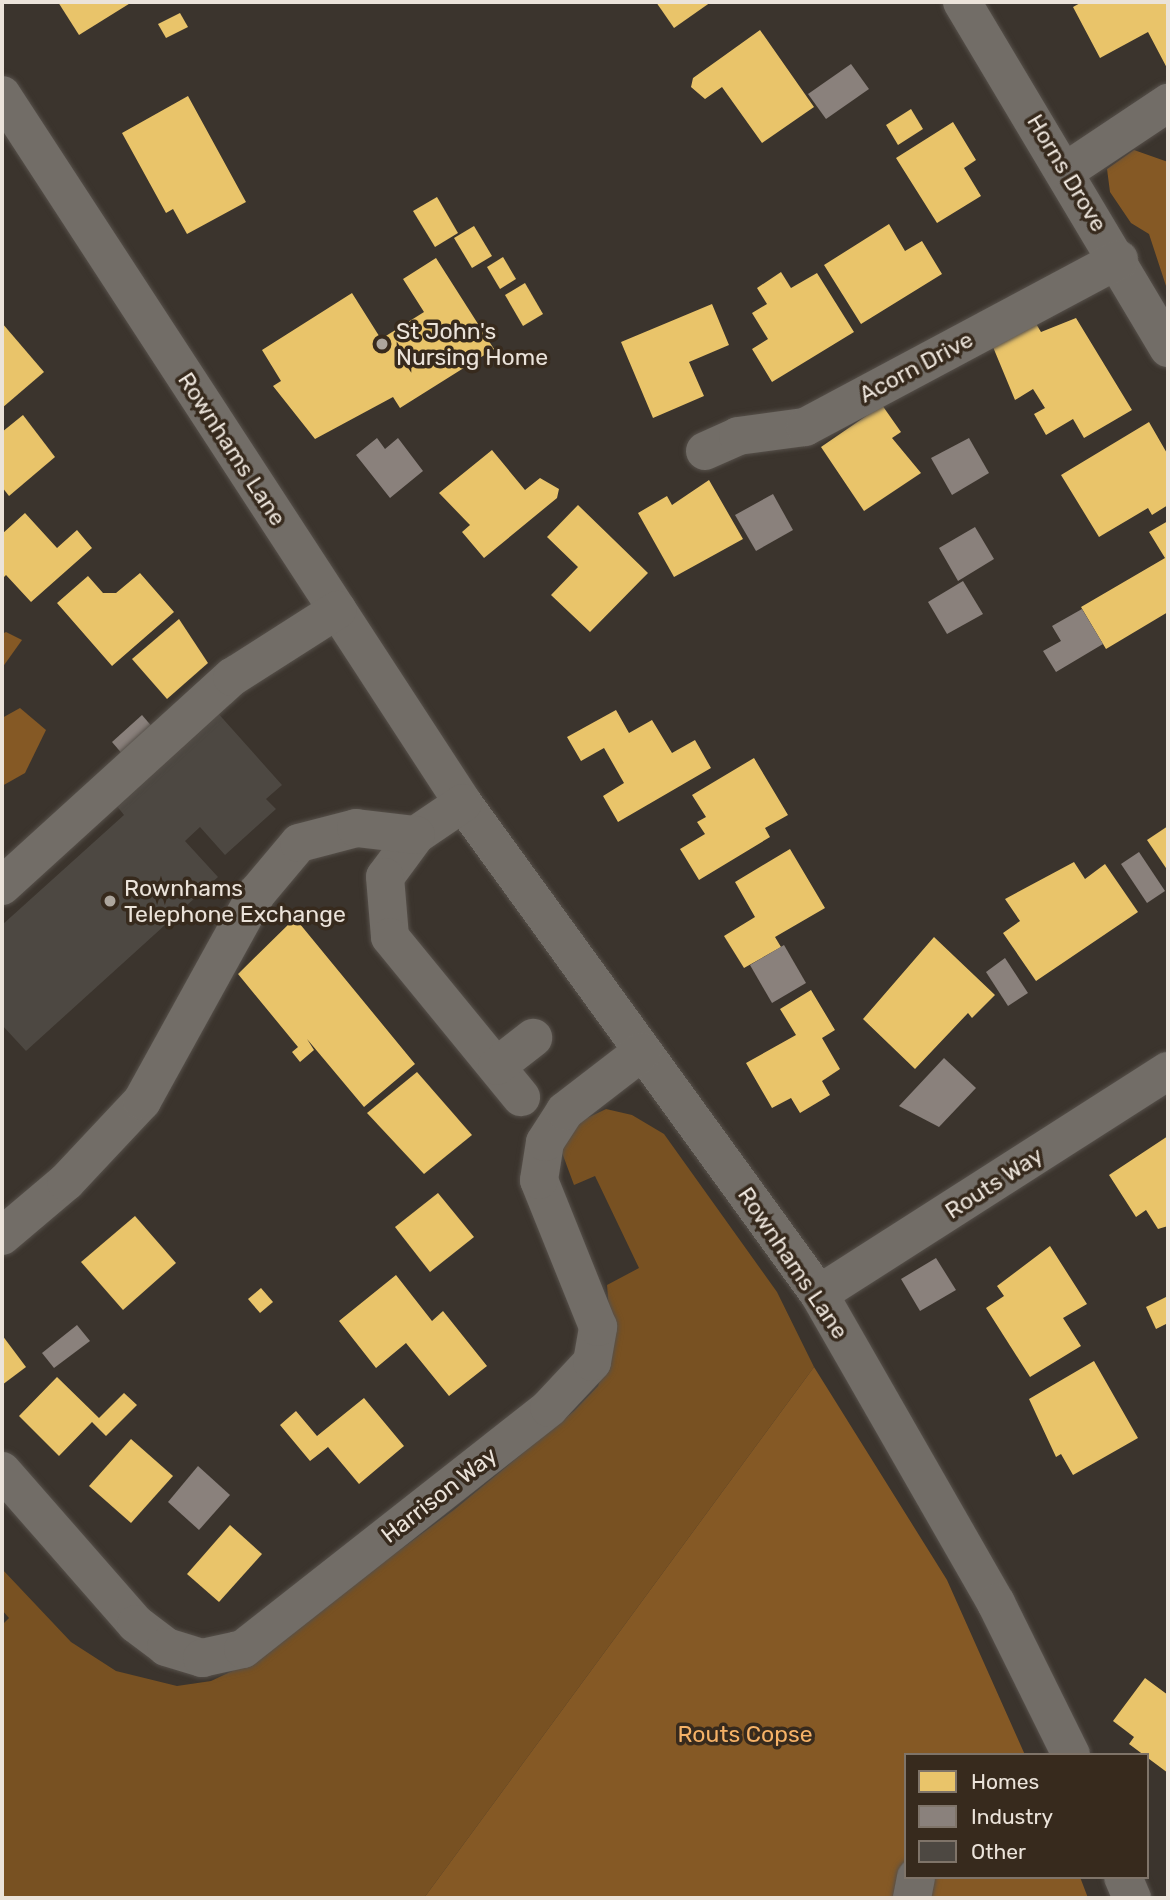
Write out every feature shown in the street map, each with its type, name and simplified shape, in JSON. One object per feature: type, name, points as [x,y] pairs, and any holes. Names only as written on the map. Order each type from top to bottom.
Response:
[{"type":"street","name":"Horns Drove","points":[[962,2],[1119,259],[1168,348]]},
{"type":"street","name":"Rownhams Lane","points":[[2,95],[463,803],[819,1294],[996,1603],[1063,1751]]},
{"type":"street","points":[[1066,171],[1168,103]]},
{"type":"street","name":"Acorn Drive","points":[[705,451],[738,436],[805,427],[1119,259]]},
{"type":"street","points":[[2,886],[232,677],[337,610]]},
{"type":"street","points":[[463,803],[416,835],[385,877],[390,937],[521,1097]]},
{"type":"street","points":[[2,1236],[66,1182],[142,1101],[257,893],[299,843],[356,828],[416,835]]},
{"type":"street","points":[[497,1066],[533,1038]]},
{"type":"street","name":"Harrison Way","points":[[2,1471],[136,1624],[166,1647],[202,1658],[243,1649],[549,1408],[592,1362],[597,1327],[539,1180],[545,1142],[565,1111],[643,1051]]},
{"type":"street","name":"Routs Way","points":[[819,1294],[1168,1071]]},
{"type":"street","points":[[912,1898],[916,1879]]},
{"type":"street","points":[[1125,1879],[1132,1898]]},
{"type":"shaded area","points":[[606,1109],[632,1115],[664,1134],[777,1292],[814,1367],[424,1898],[2,1898],[2,1625],[9,1618],[2,1610],[2,1569],[71,1642],[116,1671],[177,1686],[211,1681],[245,1665],[455,1509],[574,1411],[598,1386],[612,1348],[607,1285],[639,1268],[595,1176],[574,1185],[561,1150],[581,1121]]},
{"type":"green space","points":[[1134,150],[1168,162],[1168,292],[1149,234],[1131,223],[1110,192],[1107,169]]},
{"type":"green space","points":[[6,632],[22,640],[2,668],[2,634]]},
{"type":"green space","points":[[20,708],[46,730],[25,773],[2,786],[2,718]]},
{"type":"green space","name":"Routs Copse","points":[[814,1367],[947,1580],[1024,1753],[904,1753],[904,1879],[1081,1879],[1088,1898],[424,1898]]},
{"type":"building: Homes","points":[[58,2],[132,2],[79,35]]},
{"type":"building: Homes","points":[[656,2],[711,2],[674,28]]},
{"type":"building: Homes","points":[[1082,2],[1168,2],[1168,70],[1148,32],[1100,58],[1073,7]]},
{"type":"building: Homes","points":[[180,13],[188,27],[166,38],[158,24]]},
{"type":"building: Homes","points":[[760,30],[814,107],[762,143],[722,87],[705,99],[691,87],[693,78]]},
{"type":"building: Homes","points":[[188,96],[246,202],[187,234],[173,209],[166,213],[122,133]]},
{"type":"building: Homes","points":[[911,109],[923,129],[898,145],[886,125]]},
{"type":"building: Homes","points":[[953,122],[976,160],[964,168],[981,196],[937,223],[896,158]]},
{"type":"building: Homes","points":[[437,197],[458,233],[435,247],[413,211]]},
{"type":"building: Homes","points":[[889,224],[905,251],[922,241],[942,274],[861,324],[824,265]]},
{"type":"building: Homes","points":[[474,226],[492,256],[472,268],[454,238]]},
{"type":"building: Homes","points":[[503,257],[516,279],[500,289],[487,267]]},
{"type":"building: Homes","name":"St John's Nursing Home","points":[[436,258],[494,349],[400,408],[393,397],[315,439],[273,386],[281,381],[262,350],[352,293],[381,339],[424,312],[403,279]]},
{"type":"building: Homes","points":[[781,272],[791,288],[817,273],[854,332],[772,382],[752,349],[768,339],[752,313],[767,304],[757,288]]},
{"type":"building: Homes","points":[[525,283],[543,314],[523,326],[505,295]]},
{"type":"building: Homes","points":[[712,304],[729,345],[689,362],[704,396],[653,418],[621,342]]},
{"type":"building: Homes","points":[[1076,318],[1132,410],[1084,438],[1073,419],[1046,435],[1034,414],[1045,408],[1033,389],[1015,400],[993,347],[1035,322],[1041,332]]},
{"type":"building: Homes","points":[[2,323],[44,372],[2,408]]},
{"type":"building: Homes","points":[[882,405],[901,432],[892,438],[921,473],[864,511],[821,447]]},
{"type":"building: Homes","points":[[23,415],[55,457],[9,496],[2,487],[2,432]]},
{"type":"building: Homes","points":[[1149,422],[1168,455],[1168,505],[1152,515],[1148,508],[1099,537],[1061,475]]},
{"type":"building: Homes","points":[[492,450],[525,490],[540,478],[559,489],[557,498],[484,558],[462,532],[470,525],[439,493]]},
{"type":"building: Homes","points":[[709,480],[743,539],[674,577],[638,513],[667,496],[672,505]]},
{"type":"building: Homes","points":[[578,505],[648,573],[590,632],[551,595],[578,567],[547,537]]},
{"type":"building: Homes","points":[[25,513],[57,548],[77,530],[92,548],[31,602],[6,575],[2,579],[2,534]]},
{"type":"building: Homes","points":[[1168,521],[1168,612],[1106,649],[1081,607],[1165,558],[1149,532]]},
{"type":"building: Homes","points":[[140,573],[174,612],[112,666],[57,603],[88,576],[103,593],[116,593]]},
{"type":"building: Homes","points":[[179,619],[208,663],[167,699],[132,659]]},
{"type":"building: Homes","points":[[616,710],[629,733],[652,720],[672,753],[695,740],[711,768],[618,822],[603,796],[624,783],[604,748],[581,761],[567,737]]},
{"type":"building: Homes","points":[[754,758],[788,815],[765,828],[770,837],[699,880],[680,849],[705,834],[697,822],[706,817],[692,795]]},
{"type":"building: Homes","points":[[1168,826],[1168,871],[1147,840]]},
{"type":"building: Homes","points":[[790,849],[825,908],[775,937],[781,947],[744,968],[724,936],[755,917],[735,882]]},
{"type":"building: Homes","points":[[1074,862],[1085,879],[1105,864],[1138,912],[1036,981],[1003,933],[1020,921],[1005,899]]},
{"type":"building: Homes","points":[[295,918],[415,1064],[364,1107],[307,1039],[314,1050],[300,1062],[292,1052],[298,1047],[238,974]]},
{"type":"building: Homes","points":[[934,937],[995,995],[972,1018],[968,1013],[915,1069],[863,1019]]},
{"type":"building: Homes","points":[[811,990],[835,1030],[822,1038],[840,1069],[822,1081],[830,1095],[800,1113],[791,1098],[772,1108],[746,1063],[796,1035],[780,1009]]},
{"type":"building: Homes","points":[[417,1072],[472,1135],[424,1174],[367,1113]]},
{"type":"building: Homes","points":[[1168,1136],[1168,1226],[1158,1229],[1146,1210],[1136,1217],[1109,1175]]},
{"type":"building: Homes","points":[[438,1193],[474,1237],[430,1272],[395,1227]]},
{"type":"building: Homes","points":[[135,1216],[176,1263],[123,1310],[81,1262]]},
{"type":"building: Homes","points":[[1050,1246],[1087,1304],[1063,1318],[1081,1346],[1030,1377],[986,1308],[1004,1296],[997,1286]]},
{"type":"building: Homes","points":[[396,1275],[432,1321],[443,1311],[487,1366],[449,1396],[406,1343],[376,1368],[339,1321]]},
{"type":"building: Homes","points":[[261,1288],[273,1302],[260,1313],[248,1299]]},
{"type":"building: Homes","points":[[1166,1297],[1168,1323],[1156,1329],[1146,1307]]},
{"type":"building: Homes","points":[[2,1335],[26,1367],[2,1385]]},
{"type":"building: Homes","points":[[1094,1361],[1138,1438],[1073,1475],[1061,1454],[1056,1457],[1029,1399]]},
{"type":"building: Homes","points":[[57,1377],[99,1418],[124,1393],[137,1405],[106,1436],[92,1422],[59,1456],[19,1416]]},
{"type":"building: Homes","points":[[364,1398],[404,1446],[359,1484],[328,1447],[310,1461],[280,1425],[296,1411],[317,1436]]},
{"type":"building: Homes","points":[[131,1439],[173,1476],[131,1523],[89,1486]]},
{"type":"building: Homes","points":[[230,1525],[262,1554],[219,1602],[187,1574]]},
{"type":"building: Homes","points":[[1145,1678],[1168,1695],[1168,1773],[1149,1759],[1149,1753],[1141,1753],[1129,1744],[1134,1737],[1113,1721]]},
{"type":"building: Industry","points":[[851,64],[869,89],[826,119],[808,94]]},
{"type":"building: Industry","points":[[377,438],[385,449],[398,438],[423,471],[390,498],[356,455]]},
{"type":"building: Industry","points":[[969,438],[989,473],[952,495],[931,458]]},
{"type":"building: Industry","points":[[773,494],[793,530],[756,551],[735,515]]},
{"type":"building: Industry","points":[[975,527],[994,559],[958,581],[939,548]]},
{"type":"building: Industry","points":[[963,581],[983,614],[947,634],[928,602]]},
{"type":"building: Industry","points":[[1082,609],[1103,644],[1056,672],[1043,651],[1061,641],[1052,626]]},
{"type":"building: Industry","points":[[142,715],[154,729],[124,756],[112,742]]},
{"type":"building: Industry","points":[[1139,852],[1165,891],[1147,903],[1121,864]]},
{"type":"building: Industry","points":[[784,945],[806,983],[772,1003],[750,965]]},
{"type":"building: Industry","points":[[1005,958],[1028,993],[1008,1006],[986,972]]},
{"type":"building: Industry","points":[[944,1058],[976,1088],[939,1127],[899,1106]]},
{"type":"building: Industry","points":[[936,1258],[956,1290],[920,1311],[901,1279]]},
{"type":"building: Industry","points":[[77,1325],[90,1341],[54,1368],[42,1353]]},
{"type":"building: Industry","points":[[198,1466],[230,1495],[199,1530],[168,1502]]},
{"type":"building: Other","name":"Rownhams Telephone Exchange","points":[[216,711],[282,785],[266,799],[276,809],[225,855],[200,827],[185,841],[218,877],[26,1051],[2,1025],[2,925],[124,815],[116,805]]},
{"type":"place","name":"St John's Nursing Home","points":[[382,344]]},
{"type":"place","name":"Rownhams Telephone Exchange","points":[[110,901]]}]
